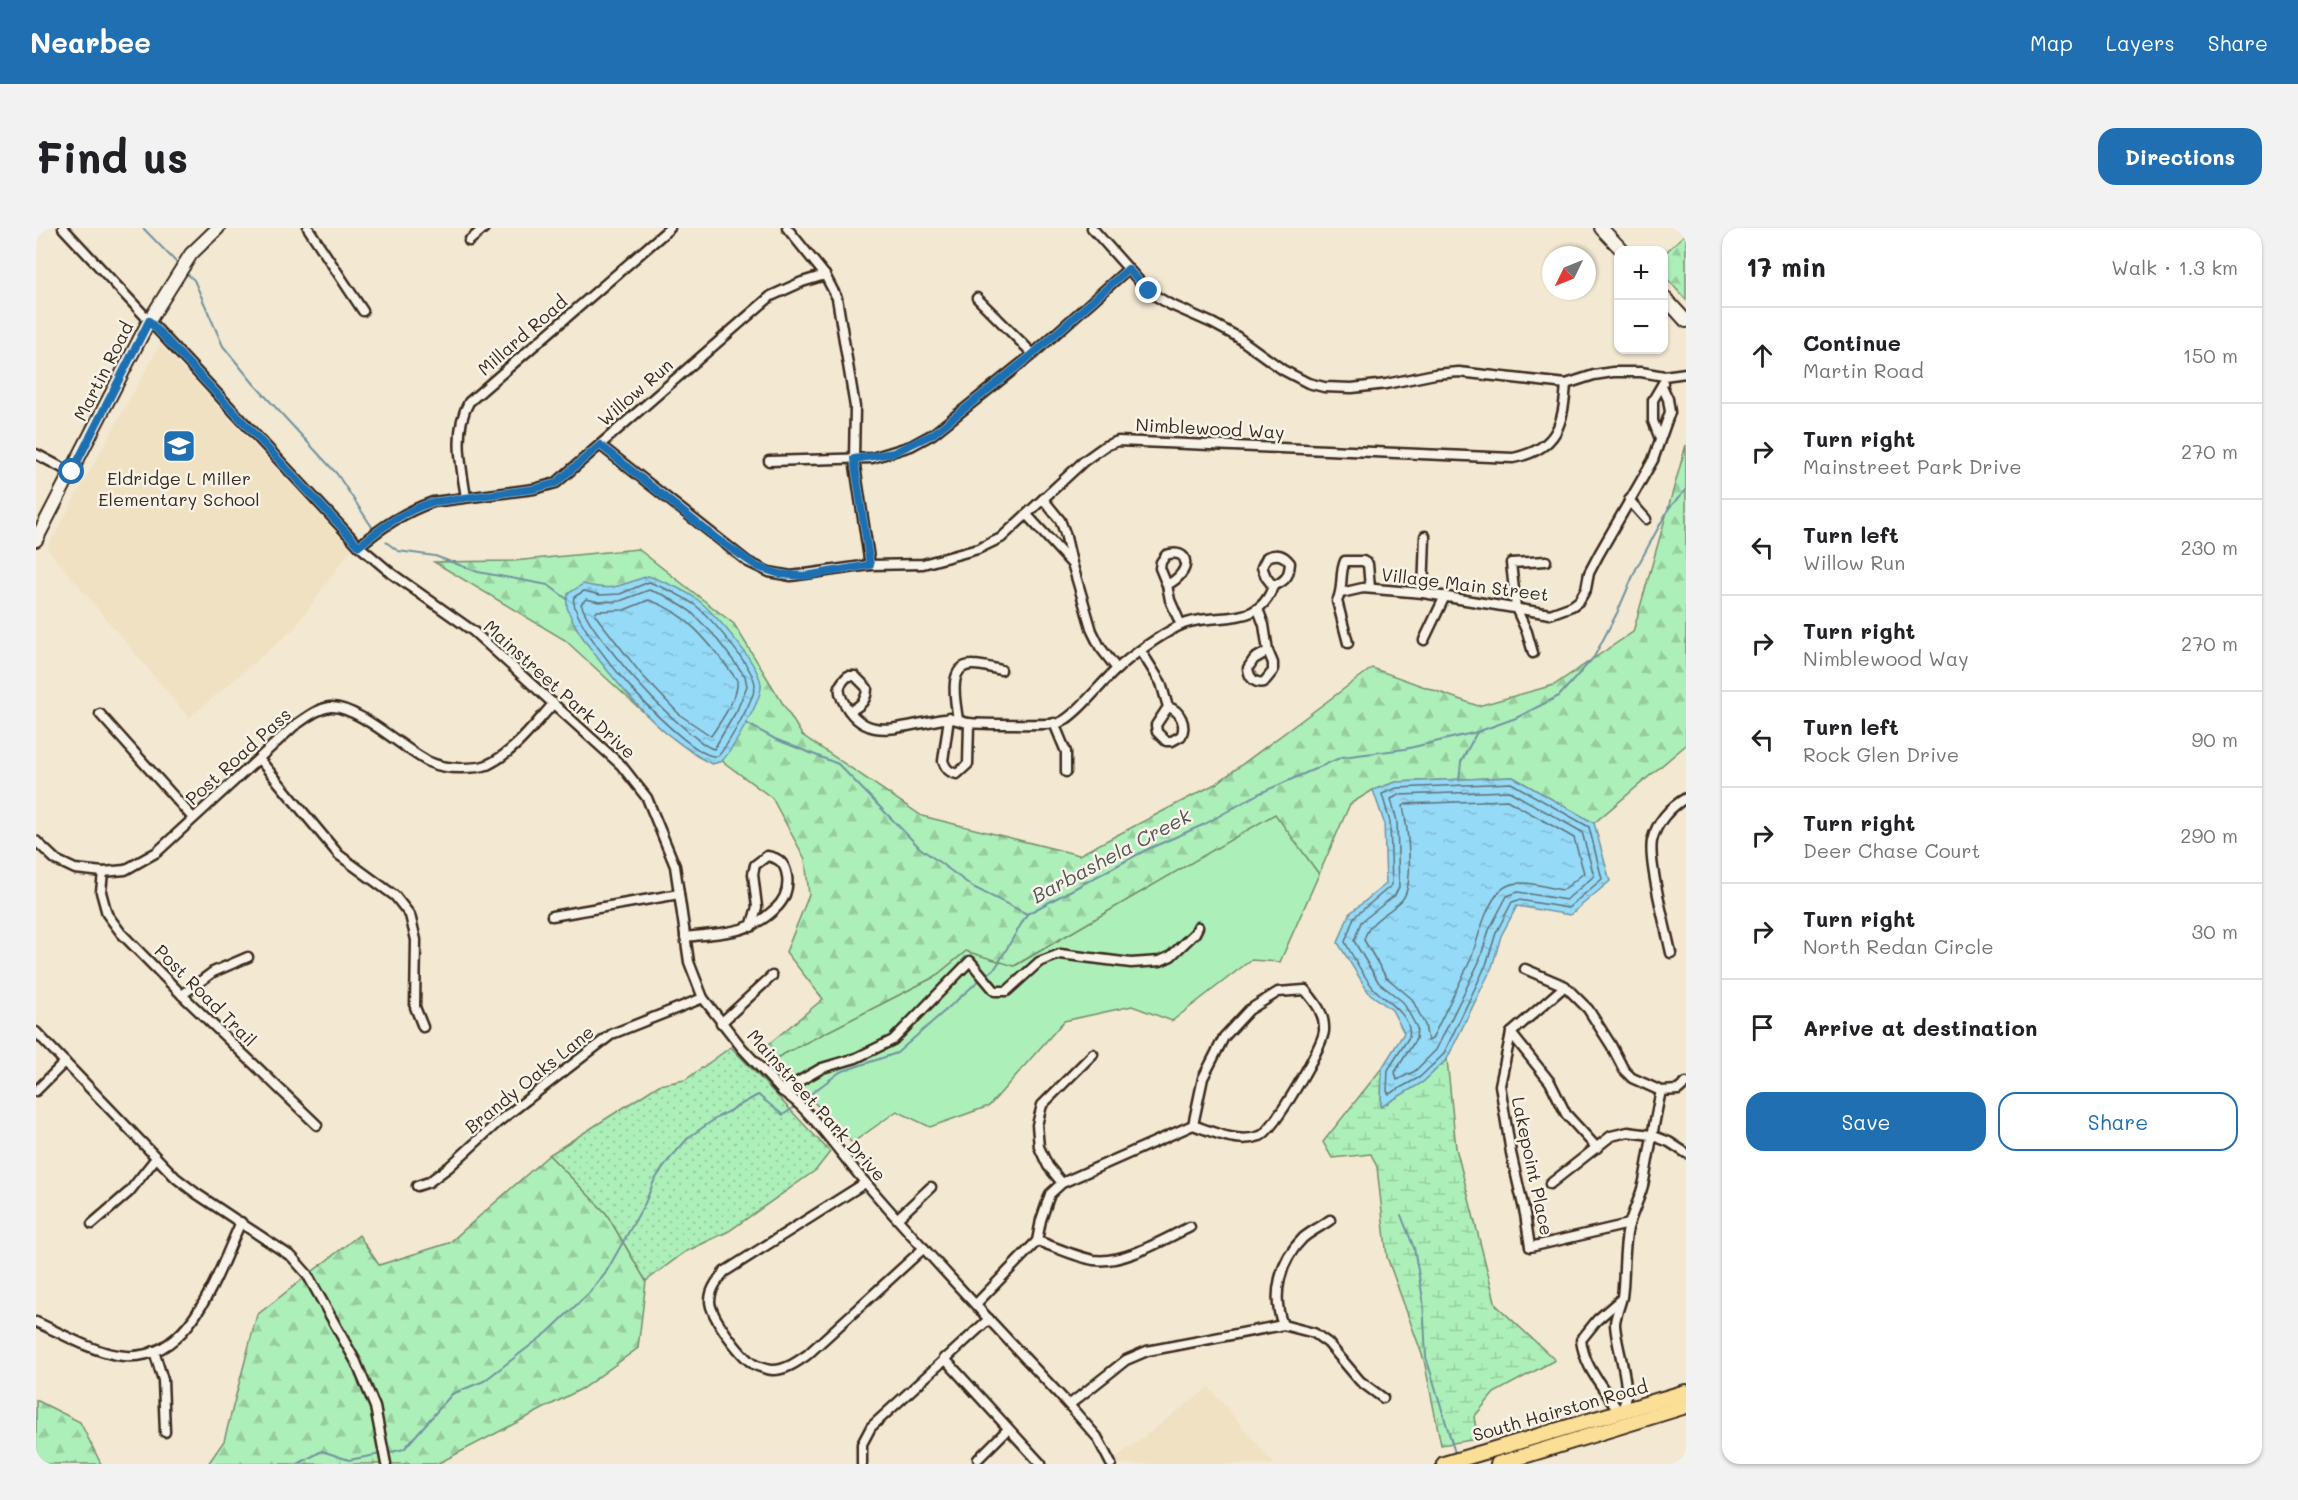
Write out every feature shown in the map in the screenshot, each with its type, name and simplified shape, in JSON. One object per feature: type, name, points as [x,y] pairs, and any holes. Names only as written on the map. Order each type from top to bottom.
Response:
[{"type":"main road","name":"South Hairston Road","points":[[1498,1464],[1535,1457],[1686,1392]]},
{"type":"main road","name":"South Hairston Road","points":[[1444,1464],[1622,1419],[1686,1406]]},
{"type":"street","name":"Mainstreet Park Drive","points":[[63,228],[359,546],[391,573],[473,631],[621,765],[647,798],[675,866],[689,962],[703,998],[721,1023],[782,1091],[802,1108],[865,1183],[1069,1405],[1097,1437],[1112,1464]]},
{"type":"street","name":"Martin Road","points":[[36,540],[149,321],[191,254],[218,228]]},
{"type":"street","points":[[308,228],[363,310]]},
{"type":"street","points":[[470,241],[484,228]]},
{"type":"street","name":"Millard Road","points":[[466,497],[462,470],[460,423],[469,402],[670,228]]},
{"type":"street","points":[[787,228],[825,275],[837,298],[855,407],[854,459],[870,565]]},
{"type":"street","points":[[1092,228],[1149,291],[1169,304],[1236,336],[1291,374],[1308,383],[1324,387],[1363,387],[1459,372],[1566,384],[1613,372],[1641,372],[1664,376],[1686,373]]},
{"type":"street","points":[[1601,228],[1618,246]]},
{"type":"street","points":[[769,461],[854,459],[893,453],[933,434],[1033,354],[1128,269]]},
{"type":"street","name":"Willow Run","points":[[359,546],[390,521],[417,507],[433,502],[534,489],[556,483],[771,296],[802,282],[825,275]]},
{"type":"street","points":[[977,298],[1033,354]]},
{"type":"street","points":[[1667,300],[1686,321]]},
{"type":"street","name":"Village Main Street","points":[[1660,439],[1653,421],[1653,400],[1662,386],[1664,376]]},
{"type":"street","name":"Nimblewood Way","points":[[600,445],[717,539],[758,567],[780,574],[805,576],[870,565],[923,564],[954,557],[1000,538],[1084,461],[1105,446],[1118,441],[1514,458],[1526,455],[1537,449],[1558,430],[1563,414],[1566,384]]},
{"type":"street","name":"Village Main Street","points":[[1341,593],[1370,588],[1423,593],[1550,614],[1579,601],[1586,589],[1589,573],[1653,460],[1670,412],[1668,399],[1662,386]]},
{"type":"street","points":[[36,454],[72,472]]},
{"type":"street","points":[[1043,499],[1060,520],[1092,632],[1117,669]]},
{"type":"street","points":[[1629,500],[1646,519]]},
{"type":"street","points":[[1027,515],[1072,563]]},
{"type":"street","points":[[1423,593],[1425,536]]},
{"type":"street","points":[[1348,643],[1337,601],[1341,593],[1342,568],[1345,561],[1363,561],[1368,564],[1370,588]]},
{"type":"street","points":[[1533,653],[1527,632],[1516,608],[1511,563],[1546,561]]},
{"type":"street","points":[[1167,585],[1170,600],[1181,625]]},
{"type":"street","points":[[849,711],[859,722],[875,729],[892,729],[953,719],[969,723],[1057,724],[1067,718],[1117,669],[1181,625],[1236,616],[1258,609],[1267,601],[1273,586]]},
{"type":"street","points":[[1424,639],[1445,596]]},
{"type":"street","points":[[1258,609],[1267,636],[1268,651]]},
{"type":"street","points":[[1141,651],[1161,683],[1168,707]]},
{"type":"street","points":[[969,723],[968,764],[957,774],[946,768],[943,761],[953,719],[957,673],[963,667],[972,665],[1001,670]]},
{"type":"street","name":"Post Road Pass","points":[[36,841],[56,860],[75,869],[103,872],[125,870],[146,860],[294,726],[314,712],[331,707],[350,712],[368,721],[430,763],[450,768],[470,768],[486,765],[513,747],[554,703]]},
{"type":"street","points":[[100,714],[193,818]]},
{"type":"street","points":[[1054,723],[1066,752],[1066,772]]},
{"type":"street","points":[[259,759],[293,797],[322,838],[339,855],[395,896],[410,915],[416,940],[415,1006],[423,1027]]},
{"type":"street","points":[[1671,953],[1653,868],[1652,843],[1657,827],[1665,816],[1686,798]]},
{"type":"street","points":[[685,937],[729,933],[751,927],[763,921],[782,903],[787,888],[786,868],[775,857],[767,856],[755,865],[753,874],[758,907],[751,927]]},
{"type":"street","name":"Post Road Trail","points":[[103,872],[101,892],[106,914],[121,933],[317,1125]]},
{"type":"street","points":[[552,916],[679,894]]},
{"type":"street","points":[[782,1091],[822,1068],[856,1058],[892,1040],[970,961],[995,991],[1007,991],[1038,962],[1060,954],[1131,963],[1161,961],[1171,956],[1196,933],[1198,927]]},
{"type":"street","points":[[182,995],[213,972],[248,957]]},
{"type":"street","points":[[1525,969],[1565,986],[1588,1009],[1624,1070],[1632,1078],[1661,1091],[1678,1090],[1686,1083]]},
{"type":"street","points":[[721,1023],[772,976]]},
{"type":"street","points":[[1565,986],[1511,1033],[1550,1082],[1566,1114],[1597,1148]]},
{"type":"street","points":[[976,1304],[1037,1241],[1050,1194],[1062,1183],[1193,1125],[1245,1140],[1263,1136],[1294,1093],[1324,1032],[1321,1009],[1305,990],[1278,992],[1248,1010],[1224,1037],[1203,1078],[1193,1125]]},
{"type":"street","name":"Brandy Oaks Lane","points":[[417,1185],[429,1182],[449,1167],[498,1122],[612,1034],[703,998]]},
{"type":"street","points":[[36,1032],[156,1158],[197,1194],[292,1257],[307,1274],[356,1362],[375,1407],[385,1462]]},
{"type":"street","name":"Lakepoint Place","points":[[1511,1033],[1500,1085],[1530,1247],[1629,1224]]},
{"type":"street","points":[[1062,1183],[1048,1166],[1039,1147],[1037,1125],[1042,1105],[1093,1054]]},
{"type":"street","points":[[36,1091],[65,1062]]},
{"type":"street","points":[[1622,1419],[1626,1396],[1615,1321],[1621,1299],[1629,1224],[1644,1183],[1651,1135],[1661,1091]]},
{"type":"street","points":[[1550,1184],[1611,1136],[1628,1132],[1651,1135],[1669,1142],[1686,1153]]},
{"type":"street","points":[[92,1224],[129,1192],[156,1158]]},
{"type":"street","points":[[865,1183],[724,1272],[712,1288],[710,1304],[715,1318],[736,1347],[754,1365],[772,1370],[789,1366],[807,1355],[924,1248]]},
{"type":"street","points":[[898,1218],[931,1187]]},
{"type":"street","points":[[1283,1325],[1277,1310],[1279,1276],[1289,1256],[1303,1238],[1330,1220]]},
{"type":"street","points":[[36,1322],[93,1348],[118,1355],[154,1352],[185,1331],[199,1312],[241,1222]]},
{"type":"street","points":[[1037,1241],[1094,1260],[1113,1260],[1139,1251],[1190,1227]]},
{"type":"street","points":[[1621,1299],[1597,1320],[1581,1340],[1597,1383],[1609,1394],[1622,1419]]},
{"type":"street","points":[[862,1464],[862,1444],[871,1427],[989,1319]]},
{"type":"street","points":[[1069,1405],[1126,1360],[1147,1351],[1283,1325],[1314,1333],[1328,1343],[1360,1381],[1383,1398]]},
{"type":"street","points":[[154,1352],[163,1380],[165,1432]]},
{"type":"street","points":[[945,1358],[1041,1464]]},
{"type":"street","points":[[978,1459],[1008,1429]]},
{"type":"shaded area","name":"Eldridge L Miller Elementary School","points":[[160,345],[351,549],[294,629],[189,718],[47,548]]},
{"type":"shaded area","points":[[1209,1387],[1274,1464],[1108,1464]]},
{"type":"green space","points":[[1686,233],[1686,300],[1668,280],[1668,250]]},
{"type":"green space","points":[[1686,445],[1686,745],[1594,823],[1513,777],[1396,782],[1373,790],[1350,804],[1319,874],[1275,814],[1014,966],[966,951],[934,977],[774,1059],[764,1048],[823,999],[786,952],[809,895],[805,859],[772,798],[722,761],[712,764],[697,756],[665,732],[565,640],[434,562],[513,561],[638,549],[734,624],[802,735],[922,816],[1079,855],[1217,783],[1372,668],[1478,706],[1554,685],[1633,632]]},
{"type":"green space","points":[[1275,813],[1319,874],[1280,962],[1251,960],[1172,1021],[1132,1006],[1064,1021],[989,1106],[930,1127],[897,1111],[852,1143],[774,1059],[934,977],[966,951],[1015,966]]},
{"type":"green space","points":[[731,1047],[830,1152],[816,1170],[729,1231],[685,1252],[646,1281],[606,1213],[549,1155],[659,1085],[685,1080]]},
{"type":"green space","points":[[1447,1059],[1456,1148],[1496,1305],[1555,1360],[1494,1393],[1474,1417],[1478,1439],[1441,1445],[1424,1360],[1387,1257],[1377,1167],[1371,1154],[1332,1158],[1323,1142],[1382,1068],[1381,1107],[1423,1082]]},
{"type":"green space","points":[[549,1155],[606,1213],[646,1281],[638,1348],[583,1388],[437,1464],[208,1464],[224,1441],[257,1315],[359,1235],[379,1265],[449,1243]]},
{"type":"green space","points":[[36,1400],[80,1422],[101,1464],[36,1464]]},
{"type":"water","points":[[648,576],[680,589],[705,606],[737,641],[760,679],[761,688],[751,715],[722,761],[712,764],[706,761],[655,723],[595,655],[573,621],[567,607],[568,594],[583,584],[610,587]]},
{"type":"water","points":[[1513,777],[1594,823],[1610,881],[1570,915],[1517,906],[1501,936],[1492,967],[1447,1059],[1423,1082],[1381,1107],[1382,1068],[1404,1033],[1392,1010],[1369,993],[1338,943],[1349,914],[1386,884],[1384,822],[1373,790],[1396,782]]},
{"type":"waterway","points":[[143,228],[177,263]]},
{"type":"waterway","points":[[186,273],[194,280],[223,346],[254,384],[337,474],[372,527]]},
{"type":"waterway","name":"Barbashela Creek","points":[[987,975],[996,967],[1027,914],[1146,850],[1205,824],[1258,794],[1342,757],[1405,749],[1477,732],[1516,718],[1559,696],[1594,657],[1617,613],[1636,569],[1669,508],[1686,490]]},
{"type":"waterway","points":[[386,542],[398,551],[435,556],[478,572],[548,585],[567,599]]},
{"type":"waterway","points":[[746,723],[775,739],[838,764],[920,848],[973,887],[1027,914]]},
{"type":"waterway","points":[[1459,780],[1461,762],[1477,732]]},
{"type":"waterway","name":"Barbashela Creek","points":[[801,1101],[840,1072],[897,1053],[982,978]]},
{"type":"waterway","name":"Barbashela Creek","points":[[387,1453],[404,1449],[452,1394],[484,1381],[548,1332],[589,1293],[605,1274],[645,1203],[654,1181],[689,1137],[718,1117],[758,1095],[783,1115],[797,1105]]},
{"type":"waterway","points":[[1401,1215],[1414,1248],[1423,1299],[1426,1357],[1455,1453]]},
{"type":"waterway","name":"Barbashela Creek","points":[[298,1464],[322,1451],[349,1460],[381,1454]]},
{"type":"place","name":"Eldridge L Miller Elementary School","points":[[179,446]]},
{"type":"route","points":[[72,472],[149,321],[359,546],[390,521],[417,507],[433,502],[534,489],[556,483],[600,445],[748,562],[769,572],[805,576],[870,565],[854,459],[893,453],[933,434],[1033,354],[1128,269],[1149,291]]}]
